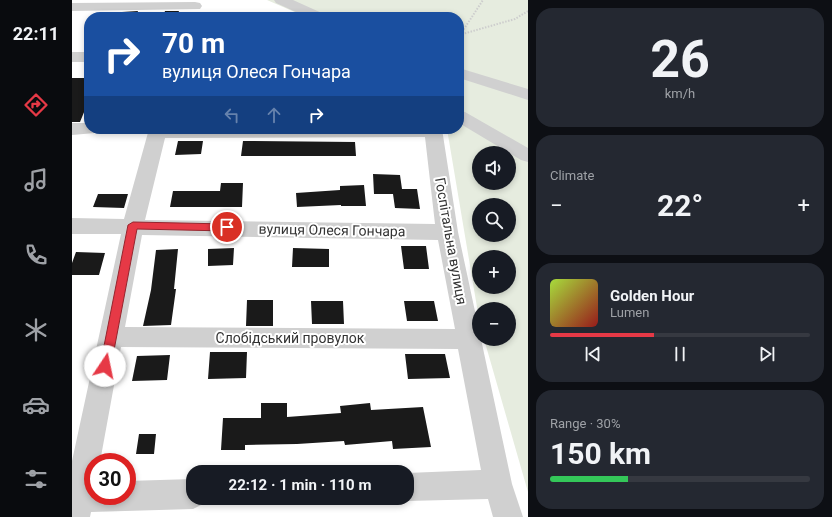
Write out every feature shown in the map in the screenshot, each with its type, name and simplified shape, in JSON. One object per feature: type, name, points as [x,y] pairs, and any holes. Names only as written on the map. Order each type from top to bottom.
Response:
[{"type":"street","points":[[281,0],[308,12]]},
{"type":"street","points":[[72,7],[194,8]]},
{"type":"street","points":[[72,57],[84,57]]},
{"type":"street","points":[[464,75],[528,95]]},
{"type":"street","points":[[464,119],[528,156]]},
{"type":"street","points":[[72,129],[84,129]]},
{"type":"street","points":[[76,504],[133,225],[156,134]]},
{"type":"street","name":"Госпітальна вулиця","points":[[434,134],[447,232],[498,484],[508,517]]},
{"type":"street","name":"вулиця Олеся Гончара","points":[[72,226],[133,225],[447,232]]},
{"type":"street","name":"Слобідський провулок","points":[[111,337],[468,339]]},
{"type":"street","points":[[414,487],[498,484]]},
{"type":"street","points":[[136,496],[186,494]]},
{"type":"path","points":[[464,30],[483,0]]},
{"type":"path","points":[[464,32],[515,19],[528,11]]},
{"type":"shaded area","points":[[267,0],[528,0],[528,492],[486,346],[516,346],[516,302],[476,302],[475,294],[516,294],[516,250],[472,250],[472,277],[448,134],[464,134],[464,12],[295,12]]},
{"type":"building","points":[[165,11],[179,11],[179,12]]},
{"type":"building","points":[[72,78],[84,78],[84,112],[80,122],[72,122]]},
{"type":"building","points":[[178,141],[203,141],[201,154],[175,155]]},
{"type":"building","points":[[243,141],[355,142],[356,156],[241,156]]},
{"type":"building","points":[[373,174],[400,175],[402,189],[417,189],[420,209],[395,208],[393,194],[374,194]]},
{"type":"building","points":[[221,183],[243,183],[242,207],[170,207],[173,191],[220,191]]},
{"type":"building","points":[[364,185],[366,206],[341,205],[297,207],[296,193],[340,190],[340,186]]},
{"type":"building","points":[[98,194],[128,194],[124,208],[93,207]]},
{"type":"building","points":[[401,246],[426,246],[429,269],[404,269]]},
{"type":"building","points":[[234,248],[233,265],[208,266],[208,249]]},
{"type":"building","points":[[293,248],[329,249],[329,267],[292,267]]},
{"type":"building","points":[[178,249],[174,289],[176,289],[171,325],[143,326],[151,290],[156,250]]},
{"type":"building","points":[[76,252],[105,253],[99,275],[72,275],[72,263]]},
{"type":"building","points":[[247,300],[273,300],[273,326],[246,326]]},
{"type":"building","points":[[311,301],[343,301],[344,324],[312,324]]},
{"type":"building","points":[[404,301],[434,301],[438,321],[407,321]]},
{"type":"building","points":[[210,352],[247,352],[246,378],[208,379]]},
{"type":"building","points":[[405,354],[445,354],[450,378],[408,379]]},
{"type":"building","points":[[170,355],[167,380],[132,381],[137,356]]},
{"type":"building","points":[[261,403],[287,403],[287,417],[341,413],[340,406],[370,403],[371,410],[423,407],[431,447],[393,449],[392,441],[345,445],[344,441],[245,445],[245,450],[221,450],[223,418],[261,418]]},
{"type":"building","points":[[139,434],[156,434],[154,454],[136,454]]},
{"type":"route","points":[[105,366],[133,225],[227,227]]}]
